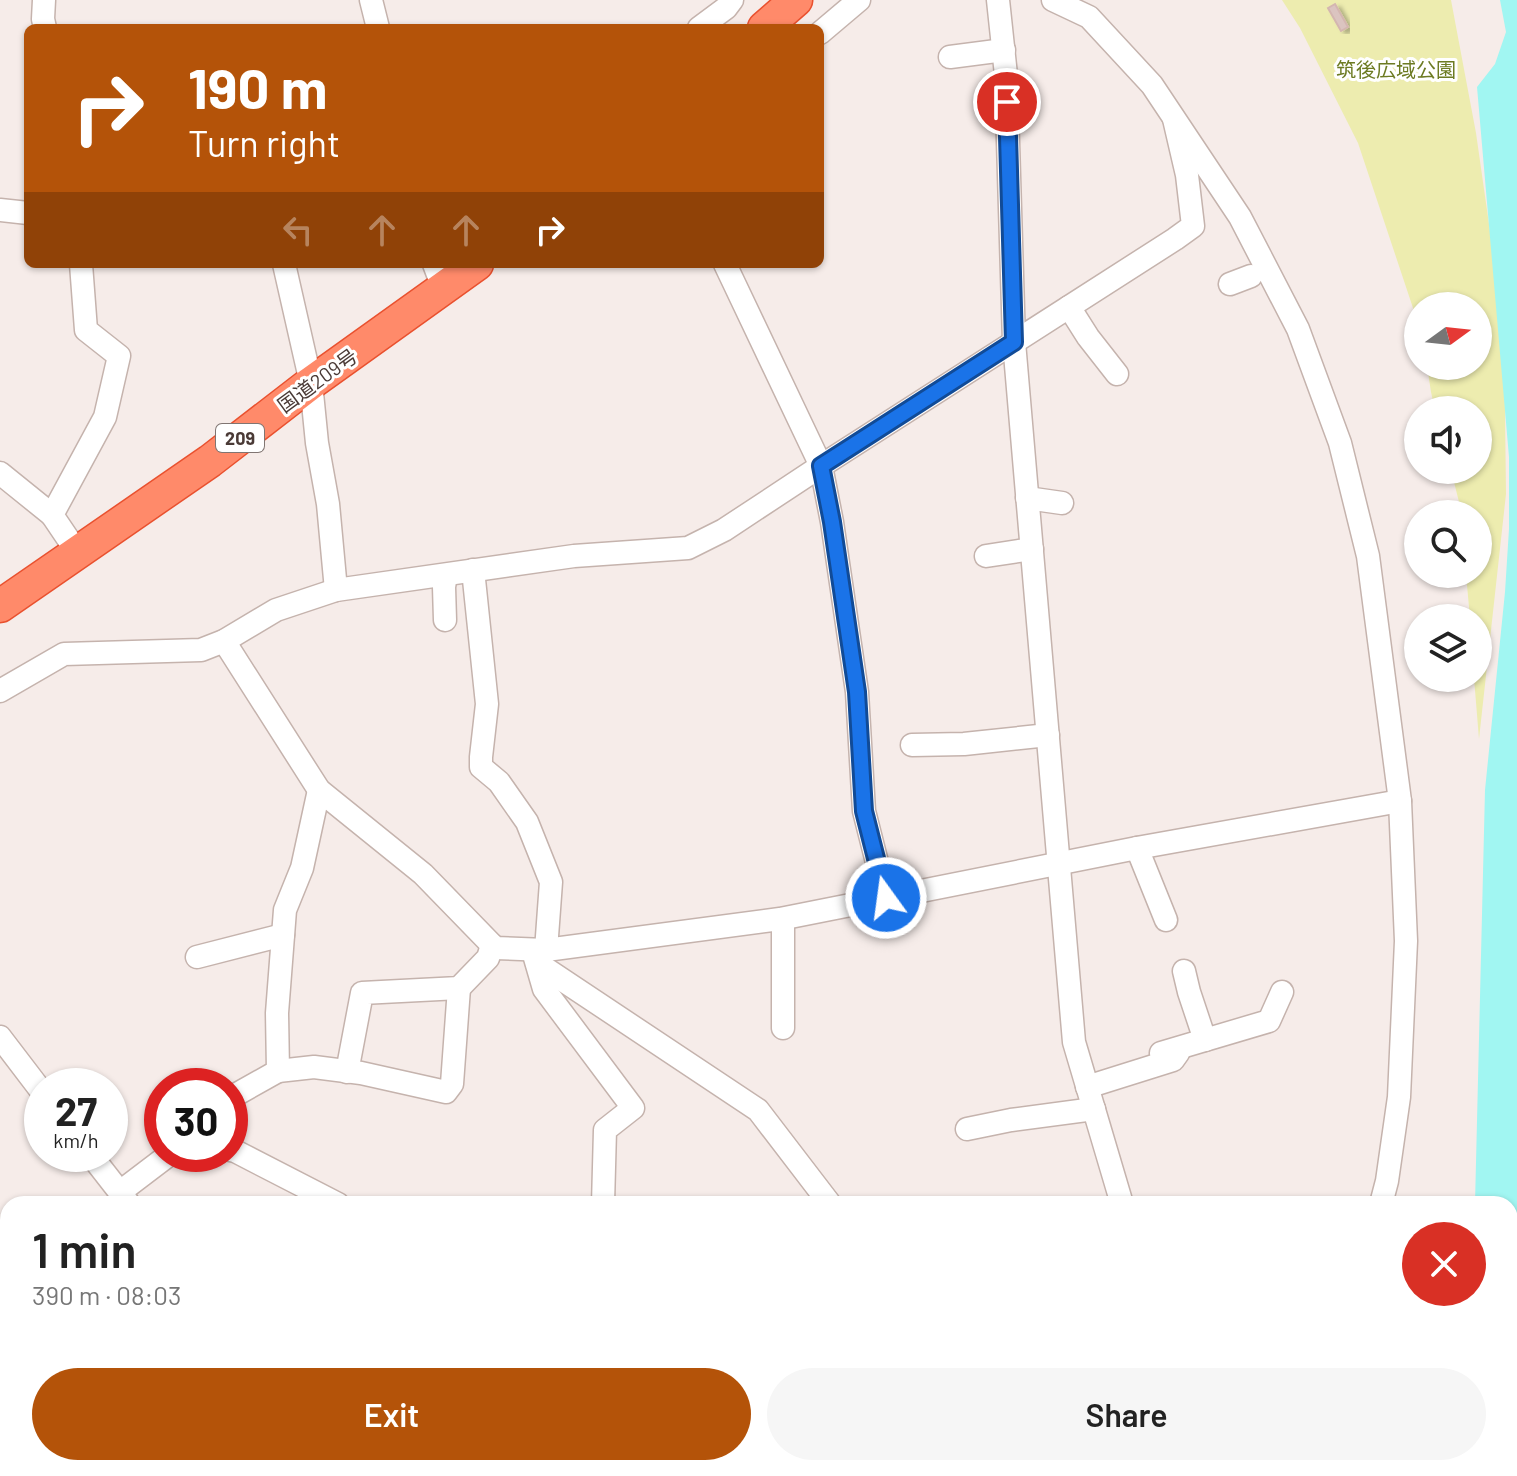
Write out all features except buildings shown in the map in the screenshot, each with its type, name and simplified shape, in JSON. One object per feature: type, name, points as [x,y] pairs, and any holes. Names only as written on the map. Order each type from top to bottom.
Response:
[{"type":"highway","points":[[769,24],[796,0]]},
{"type":"highway","name":"国道209号","points":[[0,606],[210,461],[311,383],[439,276],[464,268]]},
{"type":"street","points":[[44,0],[44,24]]},
{"type":"street","points":[[371,0],[377,24]]},
{"type":"street","points":[[704,24],[732,0]]},
{"type":"street","points":[[824,30],[859,0]]},
{"type":"street","points":[[998,0],[1007,90],[1014,342],[1074,1042],[1120,1196]]},
{"type":"street","points":[[1053,0],[1089,17],[1152,85],[1240,217],[1298,329],[1340,443],[1368,556],[1400,801],[1406,941],[1399,1097],[1383,1196]]},
{"type":"street","points":[[950,57],[1004,50]]},
{"type":"street","points":[[0,691],[64,654],[201,650],[224,641],[276,610],[336,590],[574,556],[688,548],[724,530],[1193,226],[1187,175],[1174,119]]},
{"type":"street","points":[[0,210],[24,213]]},
{"type":"street","points":[[52,515],[105,417],[119,356],[86,330],[81,268]]},
{"type":"street","points":[[285,268],[311,383],[336,590]]},
{"type":"street","points":[[727,268],[821,466],[857,692],[864,811],[886,898]]},
{"type":"street","points":[[1069,307],[1117,374]]},
{"type":"street","points":[[0,473],[52,515],[77,552]]},
{"type":"street","points":[[1027,498],[1062,503]]},
{"type":"street","points":[[986,556],[1032,549]]},
{"type":"street","points":[[473,570],[487,704],[481,767],[499,782],[527,822],[551,882],[539,954],[544,989],[633,1108],[605,1130],[603,1196]]},
{"type":"street","points":[[445,620],[446,575]]},
{"type":"street","points":[[224,641],[319,790],[423,874],[495,948],[539,954],[783,919],[1137,848],[1400,801]]},
{"type":"street","points":[[912,745],[964,744],[1048,735]]},
{"type":"street","points":[[278,1071],[277,1013],[285,910],[302,868],[319,790]]},
{"type":"street","points":[[1137,848],[1166,920]]},
{"type":"street","points":[[783,919],[783,1028]]},
{"type":"street","points":[[197,957],[283,935]]},
{"type":"street","points":[[248,1088],[278,1071],[314,1067],[446,1092],[452,1084],[459,988],[488,958],[492,945]]},
{"type":"street","points":[[539,954],[758,1110],[824,1196]]},
{"type":"street","points":[[1184,971],[1205,1040]]},
{"type":"street","points":[[347,1072],[362,993],[459,988]]},
{"type":"street","points":[[1087,1087],[1173,1060],[1178,1054],[1169,1051],[1269,1021],[1282,992]]},
{"type":"street","points":[[0,1037],[24,1068]]},
{"type":"street","points":[[967,1129],[1094,1109]]},
{"type":"street","points":[[248,1158],[322,1196]]},
{"type":"street","points":[[104,1172],[122,1196]]},
{"type":"street","points":[[126,1196],[151,1172]]},
{"type":"green space","name":"筑後広域公園","points":[[1282,0],[1451,0],[1476,133],[1504,329],[1506,494],[1492,621],[1492,604],[1469,604],[1467,588],[1492,588],[1492,500],[1458,500],[1454,484],[1492,484],[1492,396],[1432,396],[1429,380],[1492,380],[1492,292],[1408,292],[1358,143],[1300,28]]},
{"type":"green space","name":"筑後広域公園","points":[[1475,692],[1484,692],[1479,739]]},
{"type":"water","points":[[1500,0],[1517,0],[1517,1196],[1475,1196],[1485,790],[1509,529],[1509,457],[1477,87],[1495,64],[1506,32]]},
{"type":"route","points":[[886,898],[864,811],[857,692],[821,466],[1014,342],[1007,102]]}]
